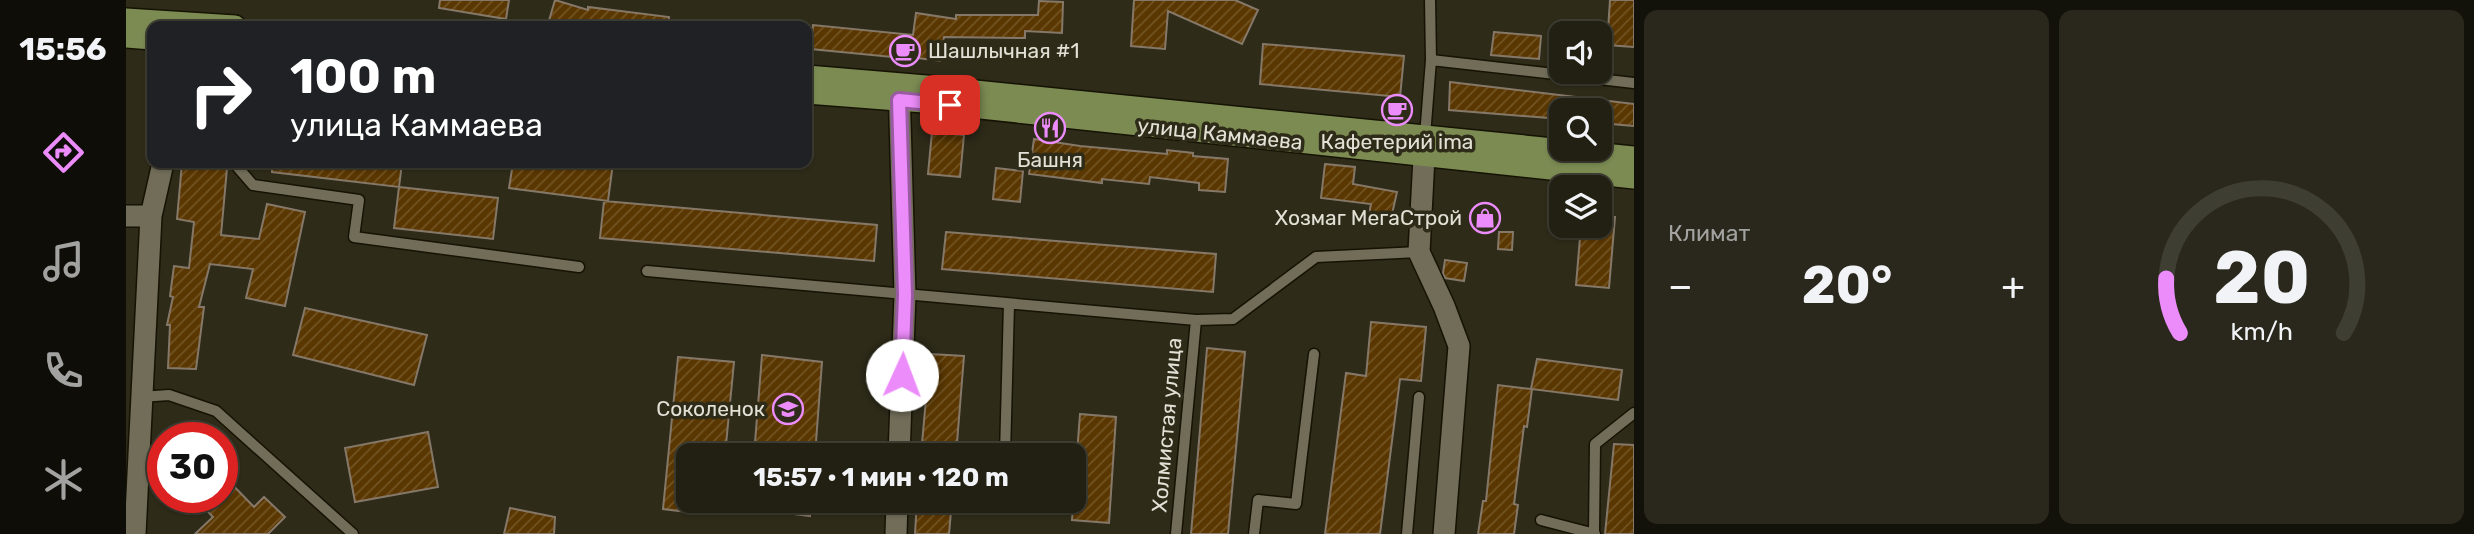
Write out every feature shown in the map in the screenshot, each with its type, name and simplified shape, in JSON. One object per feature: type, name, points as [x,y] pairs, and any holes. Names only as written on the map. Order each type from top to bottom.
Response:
[{"type":"main road","points":[[126,19],[149,21]]},
{"type":"main road","points":[[126,37],[147,39]]},
{"type":"main road","name":"улица Каммаева","points":[[812,77],[899,92],[1424,146],[1634,178]]},
{"type":"main road","name":"улица Каммаева","points":[[812,93],[899,92]]},
{"type":"main road","name":"улица Каммаева","points":[[1424,146],[1634,157]]},
{"type":"street","points":[[899,92],[905,295],[899,443]]},
{"type":"street","points":[[1424,146],[1419,252],[1459,346],[1444,534]]},
{"type":"street","points":[[135,534],[132,428],[140,397],[151,216],[162,168]]},
{"type":"street","points":[[126,216],[151,216]]},
{"type":"street","points":[[896,534],[897,513]]},
{"type":"lane","points":[[1424,146],[1432,60],[1430,0]]},
{"type":"lane","points":[[1432,60],[1634,83]]},
{"type":"lane","points":[[238,168],[253,185],[359,200],[354,237],[579,267]]},
{"type":"lane","points":[[647,271],[1196,320],[1233,319],[1316,257],[1419,252]]},
{"type":"lane","points":[[1005,443],[1009,304]]},
{"type":"lane","name":"Холмистая улица","points":[[1176,534],[1196,320]]},
{"type":"lane","points":[[1254,534],[1258,500],[1296,504],[1314,354]]},
{"type":"lane","points":[[140,397],[169,396],[216,411],[353,534]]},
{"type":"lane","points":[[1407,534],[1419,397]]},
{"type":"lane","points":[[1541,520],[1595,533],[1595,444],[1634,413]]},
{"type":"building","points":[[440,0],[509,0],[506,19],[439,8]]},
{"type":"building","points":[[555,0],[588,10],[588,7],[669,17],[669,21],[549,21]]},
{"type":"building","points":[[1134,0],[1235,0],[1258,10],[1242,44],[1168,11],[1165,49],[1131,46]]},
{"type":"building","points":[[1610,0],[1634,0],[1634,47],[1612,45],[1612,21],[1609,21]]},
{"type":"building","points":[[1039,1],[1063,2],[1062,33],[1025,31],[1025,38],[944,37],[940,61],[812,49],[813,25],[913,35],[916,13],[956,19],[956,15],[1038,15]]},
{"type":"building","points":[[1494,32],[1541,36],[1539,59],[1491,55]]},
{"type":"building","points":[[1263,44],[1404,56],[1400,97],[1260,84]]},
{"type":"building","points":[[1450,82],[1584,98],[1549,98],[1549,118],[1449,110]]},
{"type":"building","points":[[1612,101],[1634,104],[1634,126],[1612,124]]},
{"type":"building","points":[[932,132],[964,135],[960,177],[928,174]]},
{"type":"building","points":[[1034,139],[1167,154],[1167,150],[1193,153],[1193,156],[1228,159],[1225,192],[1199,190],[1199,183],[1150,177],[1149,184],[1102,179],[1102,183],[1029,174]]},
{"type":"building","points":[[1325,164],[1355,167],[1353,184],[1397,192],[1390,223],[1368,219],[1371,204],[1321,198]]},
{"type":"building","points":[[182,168],[227,168],[221,235],[259,239],[267,204],[305,212],[285,306],[246,298],[253,269],[210,264],[199,307],[204,307],[196,369],[168,368],[170,325],[167,325],[173,297],[170,296],[174,266],[189,268],[194,222],[177,219]]},
{"type":"building","points":[[272,168],[401,168],[399,187],[272,172]]},
{"type":"building","points":[[512,168],[612,168],[608,201],[509,188]]},
{"type":"building","points":[[996,168],[1023,171],[1020,202],[993,199]]},
{"type":"building","points":[[399,187],[498,198],[493,239],[394,228]]},
{"type":"building","points":[[604,201],[877,225],[874,261],[600,238]]},
{"type":"building","points":[[1612,217],[1615,217],[1609,288],[1576,285],[1580,238],[1612,238]]},
{"type":"building","points":[[946,232],[1216,254],[1213,292],[942,269]]},
{"type":"building","points":[[1499,232],[1513,232],[1512,250],[1498,249]]},
{"type":"building","points":[[1445,260],[1467,263],[1464,281],[1445,278]]},
{"type":"building","points":[[305,308],[427,335],[414,385],[293,355]]},
{"type":"building","points":[[1371,322],[1426,327],[1421,381],[1400,379],[1380,534],[1325,534],[1346,373],[1366,376]]},
{"type":"building","points":[[1207,348],[1245,352],[1228,534],[1191,534]]},
{"type":"building","points":[[930,354],[964,356],[957,443],[922,443]]},
{"type":"building","name":"Соколенок","points":[[762,355],[822,362],[816,443],[755,443]]},
{"type":"building","points":[[678,357],[734,362],[726,443],[676,443],[676,511],[663,509]]},
{"type":"building","points":[[1537,359],[1622,370],[1618,400],[1532,389],[1527,427],[1524,426],[1514,504],[1518,505],[1514,534],[1478,534],[1483,501],[1486,501],[1498,385],[1531,389]]},
{"type":"building","points":[[1080,414],[1116,417],[1109,523],[1072,520],[1073,513],[1086,513],[1086,443],[1078,443]]},
{"type":"building","points":[[428,432],[438,487],[355,502],[345,448]]},
{"type":"building","points":[[1614,444],[1634,445],[1634,534],[1605,534]]},
{"type":"building","points":[[238,490],[254,507],[264,497],[285,517],[268,534],[195,534],[213,517],[209,513],[238,513]]},
{"type":"building","points":[[510,508],[555,517],[554,534],[504,534]]},
{"type":"building","points":[[787,513],[810,513],[810,516]]},
{"type":"building","points":[[916,513],[951,513],[949,534],[915,534]]},
{"type":"place","name":"Шашлычная #1","points":[[905,51]]},
{"type":"place","name":"Кафетерий ima","points":[[1397,110]]},
{"type":"place","name":"Башня","points":[[1050,128]]},
{"type":"place","name":"Хозмаг МегаСтрой","points":[[1485,218]]},
{"type":"place","name":"Соколенок","points":[[788,409]]},
{"type":"route","points":[[902,375],[905,295],[899,100],[950,105]]}]
